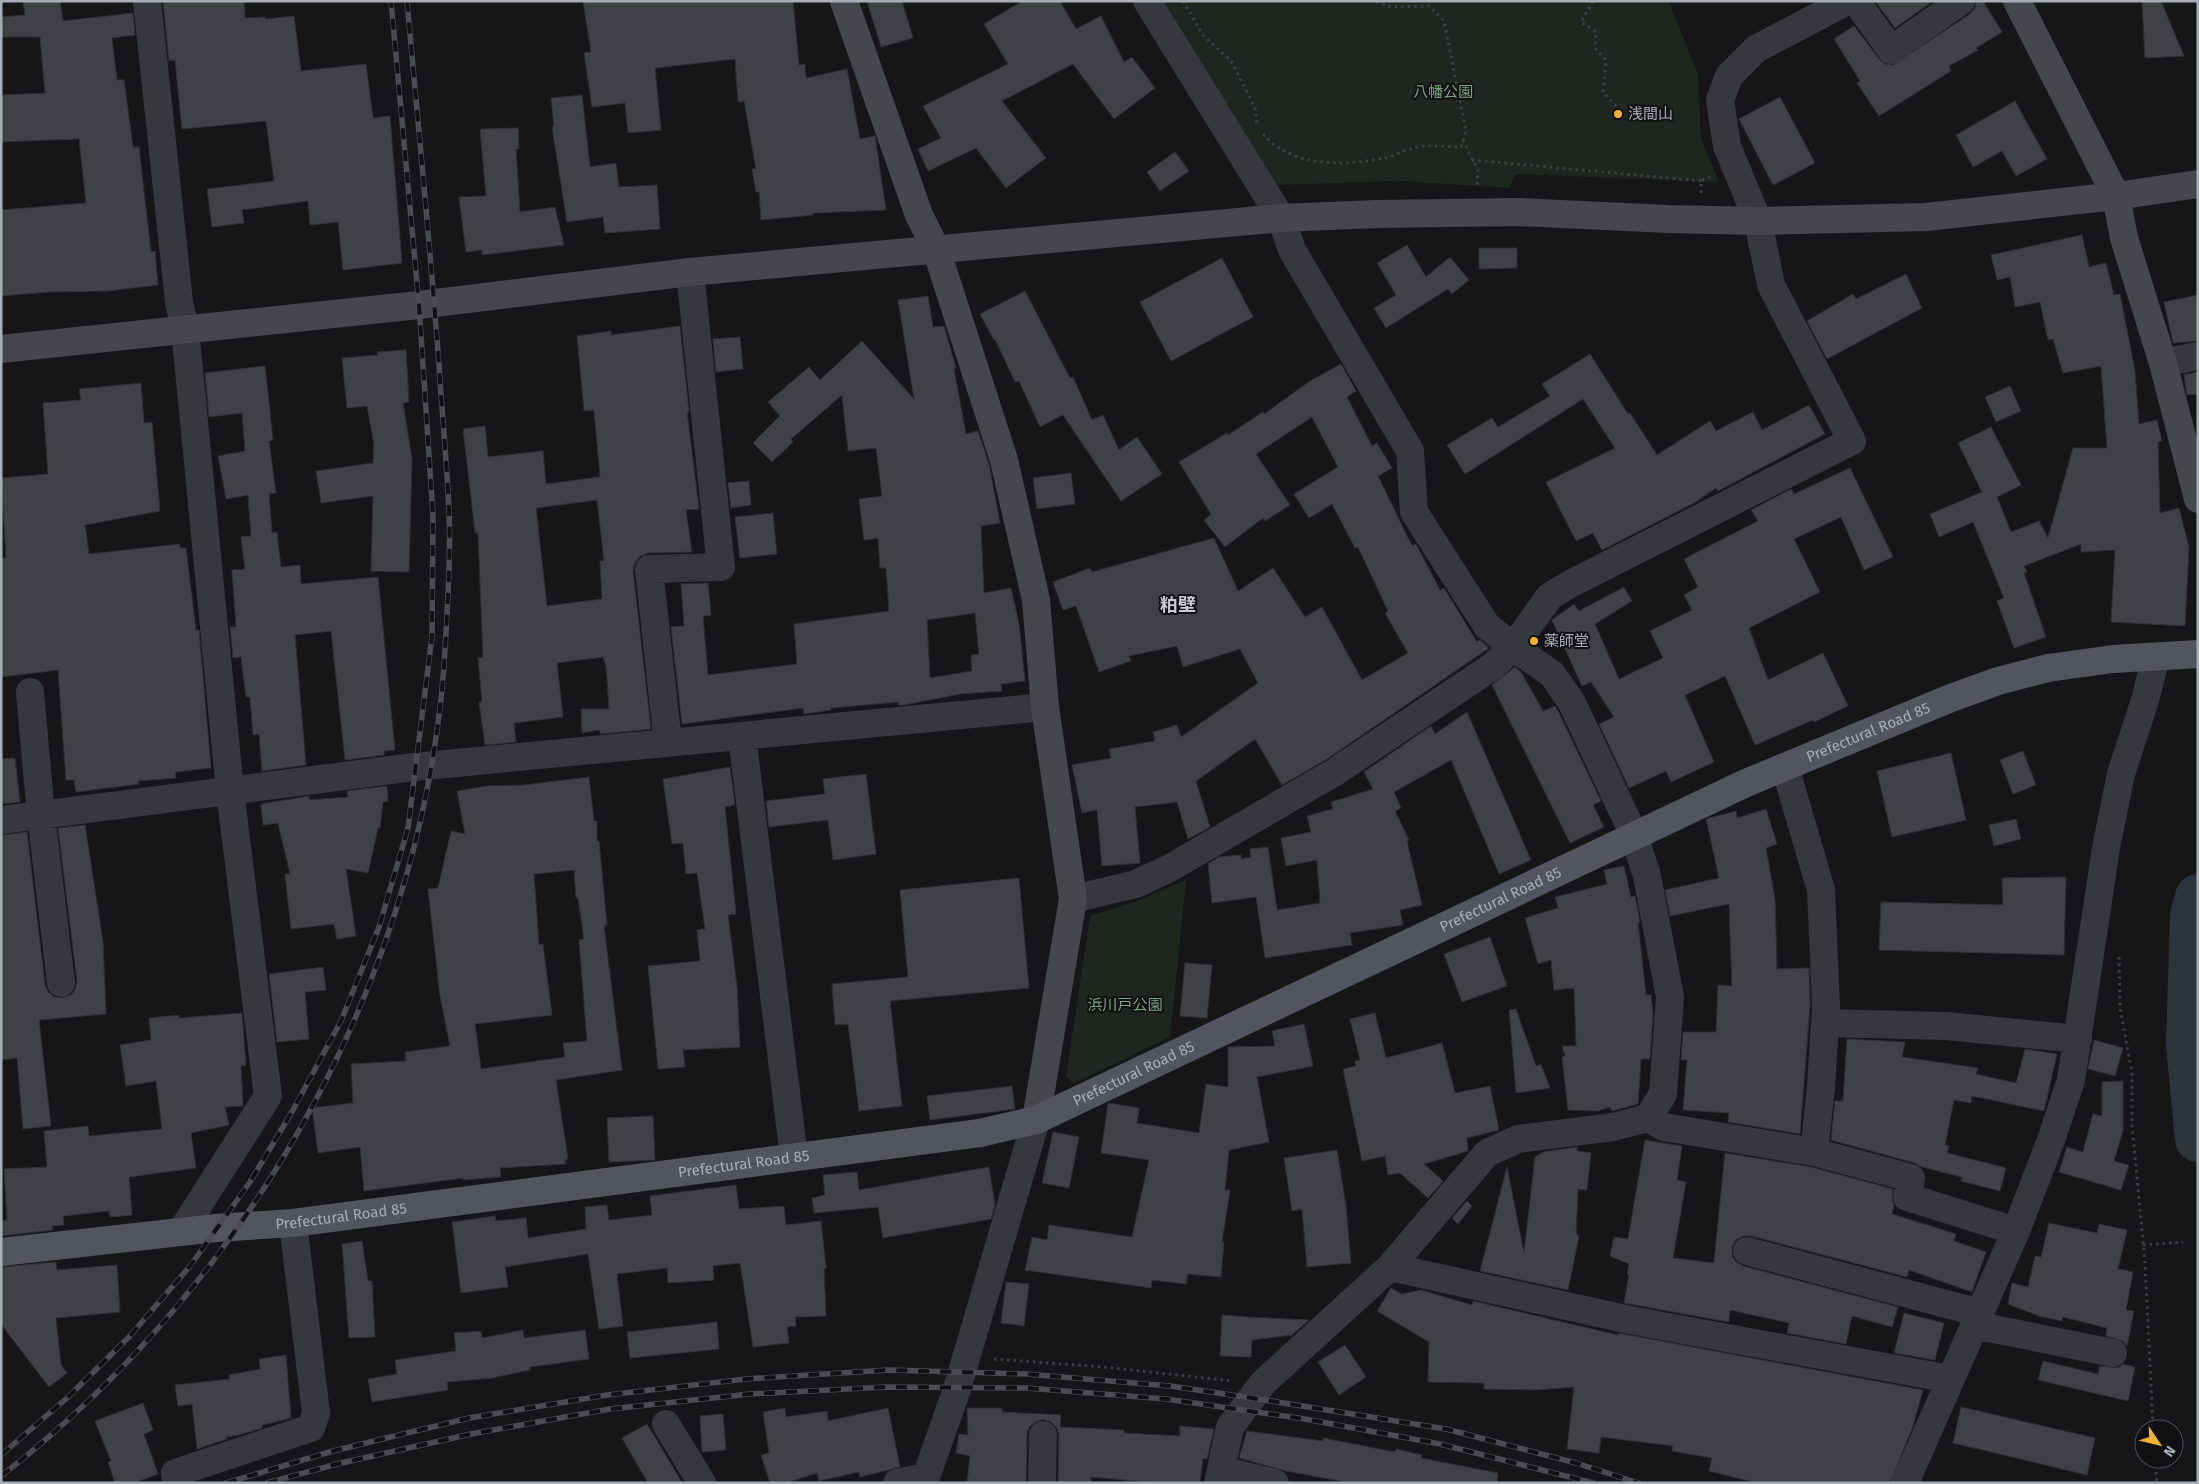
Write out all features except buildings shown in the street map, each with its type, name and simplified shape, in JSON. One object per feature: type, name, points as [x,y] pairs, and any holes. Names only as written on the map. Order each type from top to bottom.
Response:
[{"type":"main road","name":"Prefectural Road 85","points":[[1,1252],[181,1232],[293,1223],[980,1133],[1036,1120],[1634,835],[1784,767],[1998,681],[2048,668],[2113,659],[2198,654]]},
{"type":"street","points":[[148,1],[178,295],[185,329],[230,791],[268,1096],[181,1232]]},
{"type":"street","points":[[844,1],[919,215],[936,249],[1004,460],[1036,600],[1045,707],[1073,899],[1036,1120],[957,1389],[925,1480],[897,1483]]},
{"type":"street","points":[[1147,1],[1281,218],[1292,250],[1410,451],[1414,512],[1487,626],[1552,674],[1572,703],[1634,835],[1648,876],[1670,997],[1663,1094],[1648,1118],[1613,1127],[1518,1139],[1487,1153],[1390,1267],[1262,1384],[1230,1427],[1219,1476],[1275,1483]]},
{"type":"street","points":[[1073,899],[1136,884],[1170,868],[1335,772],[1493,666],[1513,647],[1550,596],[1572,583],[1852,441],[1771,285],[1758,220],[1727,146],[1720,100],[1729,76],[1756,49],[1847,1]]},
{"type":"street","points":[[1856,1],[1891,50],[1961,1]]},
{"type":"street","points":[[2017,1],[2116,196],[2124,238],[2163,363],[2198,499]]},
{"type":"street","points":[[1,349],[419,306],[690,272],[1281,218],[1477,212],[1699,220],[1926,217],[2116,196],[2198,184]]},
{"type":"street","points":[[668,743],[648,569],[721,567],[690,272]]},
{"type":"street","points":[[2163,363],[2198,356]]},
{"type":"street","points":[[1905,1483],[2016,1231],[2051,1140],[2071,1080],[2106,848],[2121,774],[2145,700],[2156,657]]},
{"type":"street","points":[[30,692],[41,815],[61,983]]},
{"type":"street","points":[[1,820],[414,767],[1045,707]]},
{"type":"street","points":[[742,736],[794,1157]]},
{"type":"street","points":[[1784,767],[1821,890],[1825,1023],[1814,1152]]},
{"type":"street","points":[[1825,1023],[1946,1026],[2078,1039]]},
{"type":"street","points":[[1648,1118],[1664,1127],[1814,1152],[1911,1178],[1907,1197],[2016,1231]]},
{"type":"street","points":[[176,1483],[175,1472],[311,1428],[316,1413],[293,1223]]},
{"type":"street","points":[[1747,1251],[1977,1319],[2114,1353]]},
{"type":"street","points":[[1390,1267],[1630,1320],[1950,1379]]},
{"type":"street","points":[[666,1424],[702,1483]]},
{"type":"street","points":[[1042,1483],[1043,1435]]},
{"type":"path","points":[[1183,1],[1203,35],[1232,62],[1255,108],[1257,127],[1272,144],[1299,158],[1328,163],[1358,162],[1387,158],[1415,147],[1460,147],[1466,131],[1444,21],[1429,6],[1391,7],[1374,1]]},
{"type":"path","points":[[1593,1],[1581,22],[1596,32],[1596,48],[1606,60],[1602,92],[1616,106]]},
{"type":"path","points":[[1463,140],[1478,171],[1477,212]]},
{"type":"path","points":[[1472,160],[1701,181],[1735,165]]},
{"type":"path","points":[[1699,220],[1701,181]]},
{"type":"path","points":[[2120,950],[2120,1008],[2132,1073],[2132,1124],[2143,1245],[2152,1419]]},
{"type":"path","points":[[2143,1245],[2182,1242]]},
{"type":"path","points":[[965,1357],[1104,1367],[1262,1384]]},
{"type":"path","points":[[2144,1359],[2149,1360]]},
{"type":"path","points":[[2156,1469],[2157,1483]]},
{"type":"green space","name":"八幡公園","points":[[1156,1],[1669,1],[1698,75],[1701,138],[1719,182],[1515,174],[1510,188],[1399,181],[1274,185]]},
{"type":"green space","name":"浜川戸公園","points":[[1186,880],[1170,1037],[1074,1083],[1066,1077],[1090,916],[1134,902]]},
{"type":"waterway","points":[[2198,897],[2193,916],[2189,1045],[2198,1139]]},
{"type":"railway","points":[[1,1455],[67,1398],[129,1337],[190,1266],[250,1182],[293,1110],[341,1021],[379,927],[408,828],[432,636],[433,515],[419,305],[391,1]]},
{"type":"railway","points":[[1,1476],[93,1396],[177,1306],[251,1208],[315,1102],[367,991],[407,874],[433,755],[446,633],[450,541],[447,475],[428,229],[407,1]]},
{"type":"railway","points":[[226,1483],[333,1451],[469,1418],[607,1395],[746,1379],[888,1370],[1026,1374],[1170,1386],[1252,1398],[1446,1429],[1576,1463],[1639,1483]]},
{"type":"railway","points":[[267,1483],[337,1464],[471,1434],[610,1409],[750,1394],[886,1387],[1027,1388],[1166,1399],[1305,1419],[1440,1444],[1593,1483]]},
{"type":"place","name":"浅間山","points":[[1618,114]]},
{"type":"place","name":"薬師堂","points":[[1534,641]]},
{"type":"district","name":"粕壁","points":[[1178,605]]}]
